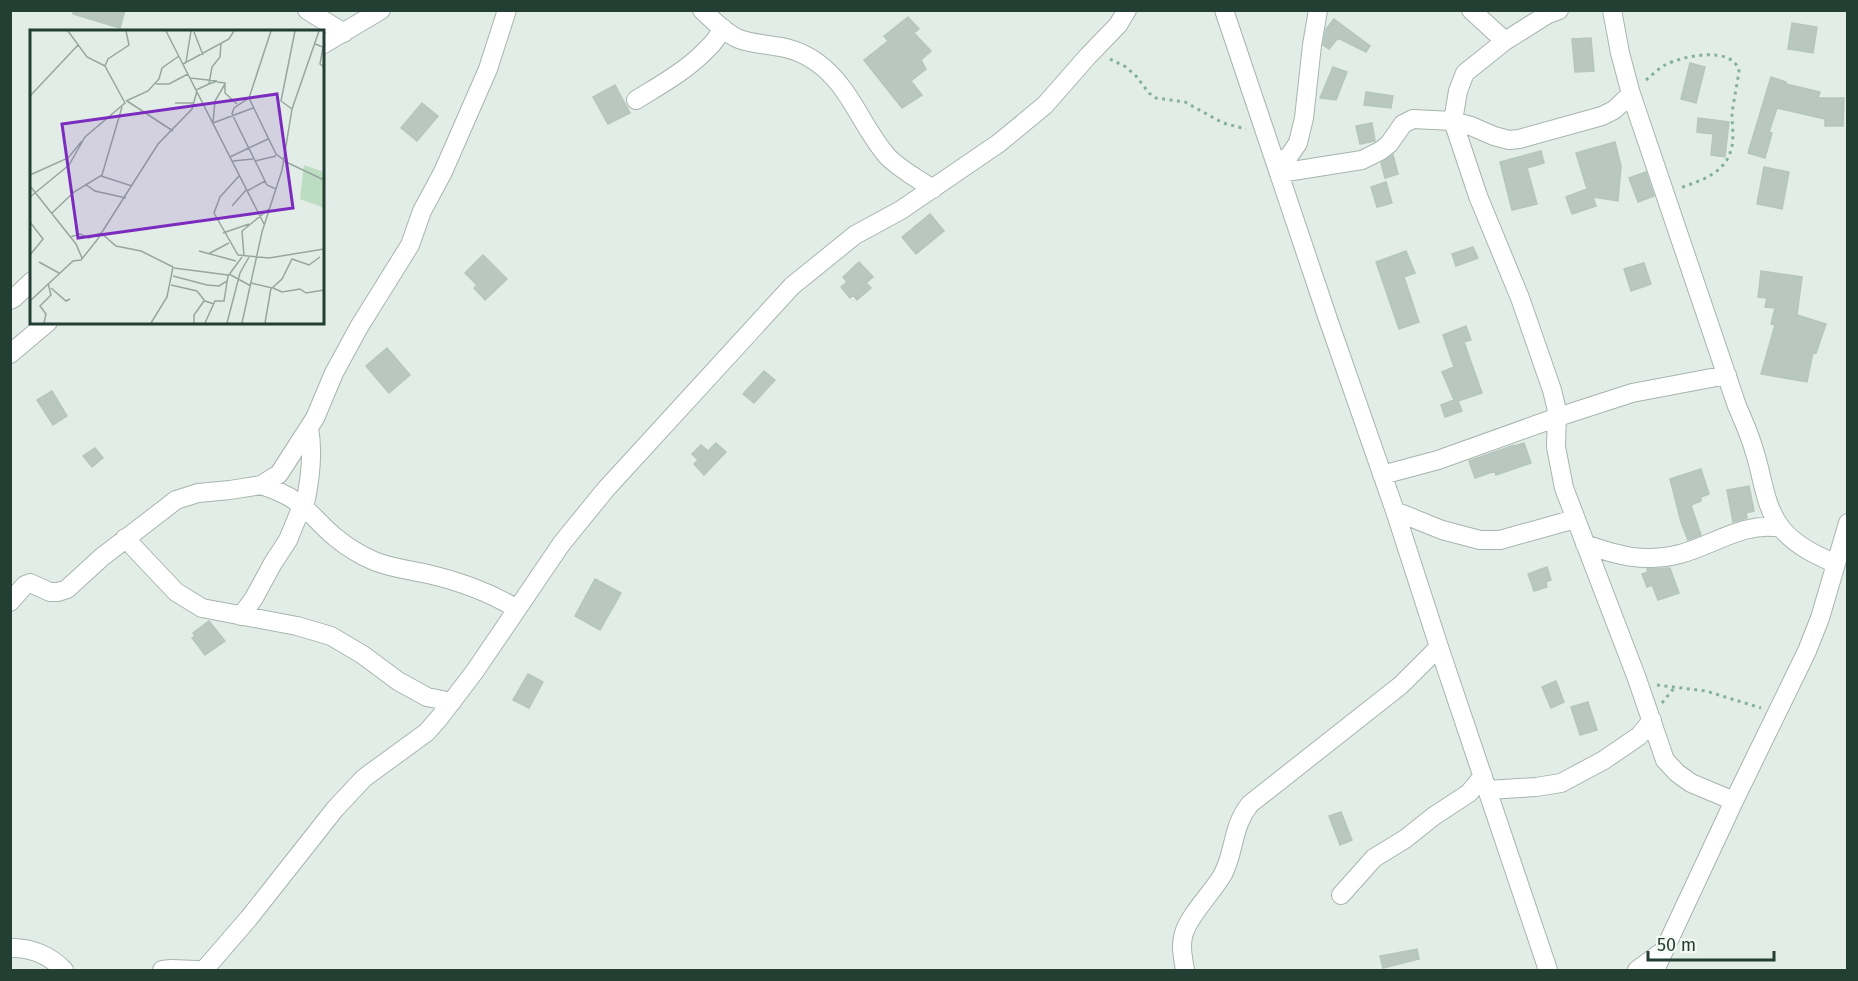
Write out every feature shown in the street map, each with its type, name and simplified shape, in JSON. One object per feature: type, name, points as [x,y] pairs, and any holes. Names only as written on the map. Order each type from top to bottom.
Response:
[{"type":"street","points":[[308,10],[344,33]]},
{"type":"street","points":[[324,44],[381,10]]},
{"type":"street","points":[[10,602],[25,585],[30,583],[50,592],[67,590],[125,538],[176,500],[198,493],[261,485],[279,474],[315,418],[334,373],[359,327],[410,245],[422,211],[443,172],[488,69],[507,10]]},
{"type":"street","points":[[702,10],[737,38],[796,51],[810,57],[826,69],[888,157],[903,170],[933,189]]},
{"type":"street","points":[[162,970],[204,970],[249,918],[335,809],[364,778],[427,732],[475,671],[562,543],[606,489],[792,286],[855,235],[933,189],[999,144],[1045,105],[1118,25],[1127,10]]},
{"type":"street","points":[[1224,10],[1395,511],[1548,970]]},
{"type":"street","points":[[1278,169],[1298,143],[1304,118],[1318,10]]},
{"type":"street","points":[[1471,10],[1506,41]]},
{"type":"street","points":[[1559,10],[1506,41],[1465,73],[1458,92],[1453,121],[1478,196],[1528,319],[1552,390],[1558,417],[1557,447],[1564,488],[1636,676],[1665,760],[1691,783],[1734,801]]},
{"type":"street","points":[[1612,10],[1631,94],[1754,450],[1771,510],[1781,528],[1794,541],[1839,575]]},
{"type":"street","points":[[636,100],[663,85],[687,67],[710,47],[723,28]]},
{"type":"street","points":[[1278,169],[1362,160],[1389,144],[1407,121],[1413,119],[1453,121],[1494,136],[1509,140],[1519,139],[1602,116],[1614,110],[1631,94]]},
{"type":"street","points":[[10,300],[30,283]]},
{"type":"street","points":[[10,354],[46,324]]},
{"type":"street","points":[[1382,475],[1449,456],[1632,393],[1728,375]]},
{"type":"street","points":[[241,616],[288,540],[303,507],[312,466],[309,428]]},
{"type":"street","points":[[261,485],[279,491],[303,507],[333,536],[351,549],[375,561],[457,582],[517,609]]},
{"type":"street","points":[[1395,511],[1442,530],[1480,540],[1500,540],[1575,519]]},
{"type":"street","points":[[1655,970],[1807,651],[1839,575],[1848,523]]},
{"type":"street","points":[[1585,544],[1624,557],[1659,558],[1680,554],[1743,529],[1762,526],[1781,528]]},
{"type":"street","points":[[125,538],[176,592],[202,608],[297,626],[331,636],[363,655],[398,681],[427,697],[452,702]]},
{"type":"street","points":[[1185,970],[1182,947],[1184,932],[1224,873],[1236,831],[1250,804],[1401,685],[1439,647]]},
{"type":"street","points":[[1341,895],[1374,858],[1406,839],[1434,816],[1485,783],[1536,787],[1561,783],[1604,760],[1639,736],[1652,720]]},
{"type":"street","points":[[10,948],[20,947],[47,956],[64,970]]},
{"type":"street","points":[[1637,970],[1666,948]]},
{"type":"path","points":[[1631,94],[1665,65],[1682,59],[1700,55],[1719,56],[1733,60],[1738,65],[1732,114],[1732,146],[1728,158],[1712,176],[1664,194]]},
{"type":"path","points":[[1088,56],[1101,56],[1126,67],[1156,98],[1185,102],[1223,123],[1266,131]]},
{"type":"path","points":[[1636,676],[1654,685],[1706,691],[1777,713]]},
{"type":"building","points":[[74,10],[125,10],[120,28],[73,14]]},
{"type":"building","points":[[908,17],[919,29],[914,33],[931,51],[921,60],[926,69],[911,81],[922,95],[902,108],[864,60],[888,41],[884,36]]},
{"type":"building","points":[[1334,19],[1370,46],[1366,52],[1338,38],[1329,49],[1323,45],[1326,29]]},
{"type":"building","points":[[1792,23],[1817,27],[1813,53],[1788,49]]},
{"type":"building","points":[[1591,38],[1594,71],[1575,72],[1572,39]]},
{"type":"building","points":[[1690,63],[1705,67],[1696,103],[1681,99]]},
{"type":"building","points":[[1333,67],[1347,72],[1336,100],[1320,98]]},
{"type":"building","points":[[1771,77],[1786,82],[1786,84],[1820,92],[1818,98],[1844,98],[1843,126],[1825,126],[1825,119],[1777,108],[1769,132],[1772,133],[1765,158],[1748,153]]},
{"type":"building","points":[[615,85],[630,113],[608,124],[593,97]]},
{"type":"building","points":[[1366,92],[1393,96],[1391,108],[1364,105]]},
{"type":"building","points":[[422,103],[438,116],[417,141],[401,128]]},
{"type":"building","points":[[1698,118],[1729,122],[1725,157],[1711,155],[1713,134],[1697,132]]},
{"type":"building","points":[[1372,123],[1375,141],[1360,144],[1356,126]]},
{"type":"building","points":[[1615,142],[1621,166],[1618,201],[1593,197],[1596,206],[1572,214],[1566,197],[1587,189],[1576,153]]},
{"type":"building","points":[[1541,151],[1544,163],[1527,168],[1537,204],[1512,210],[1500,162]]},
{"type":"building","points":[[1393,155],[1398,174],[1385,178],[1381,163]]},
{"type":"building","points":[[1764,167],[1789,172],[1782,209],[1757,204]]},
{"type":"building","points":[[1646,172],[1654,196],[1638,202],[1629,178]]},
{"type":"building","points":[[1386,182],[1392,203],[1377,207],[1371,187]]},
{"type":"building","points":[[930,214],[944,231],[916,254],[902,237]]},
{"type":"building","points":[[1473,247],[1478,258],[1456,266],[1452,254]]},
{"type":"building","points":[[1406,251],[1415,273],[1404,277],[1419,322],[1399,329],[1376,262]]},
{"type":"building","points":[[483,255],[507,279],[485,300],[474,288],[477,285],[465,273]]},
{"type":"building","points":[[859,262],[873,277],[866,283],[871,288],[857,300],[853,295],[850,298],[841,287],[847,282],[843,277]]},
{"type":"building","points":[[1644,263],[1651,284],[1631,291],[1624,269]]},
{"type":"building","points":[[1761,271],[1802,277],[1797,315],[1826,324],[1816,353],[1813,352],[1807,382],[1761,374],[1775,325],[1771,324],[1775,308],[1765,307],[1767,298],[1758,297]]},
{"type":"building","points":[[1466,326],[1471,340],[1464,342],[1482,393],[1458,401],[1462,411],[1445,417],[1441,405],[1454,400],[1442,372],[1454,367],[1443,335]]},
{"type":"building","points":[[387,348],[410,375],[389,393],[366,366]]},
{"type":"building","points":[[764,371],[775,380],[754,403],[743,394]]},
{"type":"building","points":[[52,391],[67,416],[53,425],[37,400]]},
{"type":"building","points":[[716,443],[726,452],[704,475],[694,464],[698,460],[692,454],[701,445],[708,451]]},
{"type":"building","points":[[1524,443],[1531,463],[1496,475],[1495,471],[1475,478],[1469,461]]},
{"type":"building","points":[[95,448],[103,458],[92,467],[83,456]]},
{"type":"building","points":[[1701,469],[1709,494],[1701,497],[1701,501],[1691,505],[1701,535],[1688,540],[1670,479]]},
{"type":"building","points":[[1749,486],[1754,511],[1746,513],[1747,518],[1733,522],[1727,490]]},
{"type":"building","points":[[1547,567],[1551,580],[1546,582],[1547,587],[1534,591],[1528,574]]},
{"type":"building","points":[[1670,568],[1679,593],[1658,600],[1652,585],[1647,587],[1642,574],[1648,572],[1647,569]]},
{"type":"building","points":[[595,579],[621,593],[600,630],[575,616]]},
{"type":"building","points":[[209,621],[225,641],[205,655],[192,638],[195,636],[193,633]]},
{"type":"building","points":[[528,674],[543,682],[529,708],[513,700]]},
{"type":"building","points":[[1556,681],[1564,702],[1551,708],[1542,687]]},
{"type":"building","points":[[1588,702],[1597,730],[1580,735],[1571,707]]},
{"type":"building","points":[[1341,812],[1352,840],[1340,845],[1329,816]]},
{"type":"building","points":[[1417,949],[1419,959],[1383,968],[1380,956]]}]
